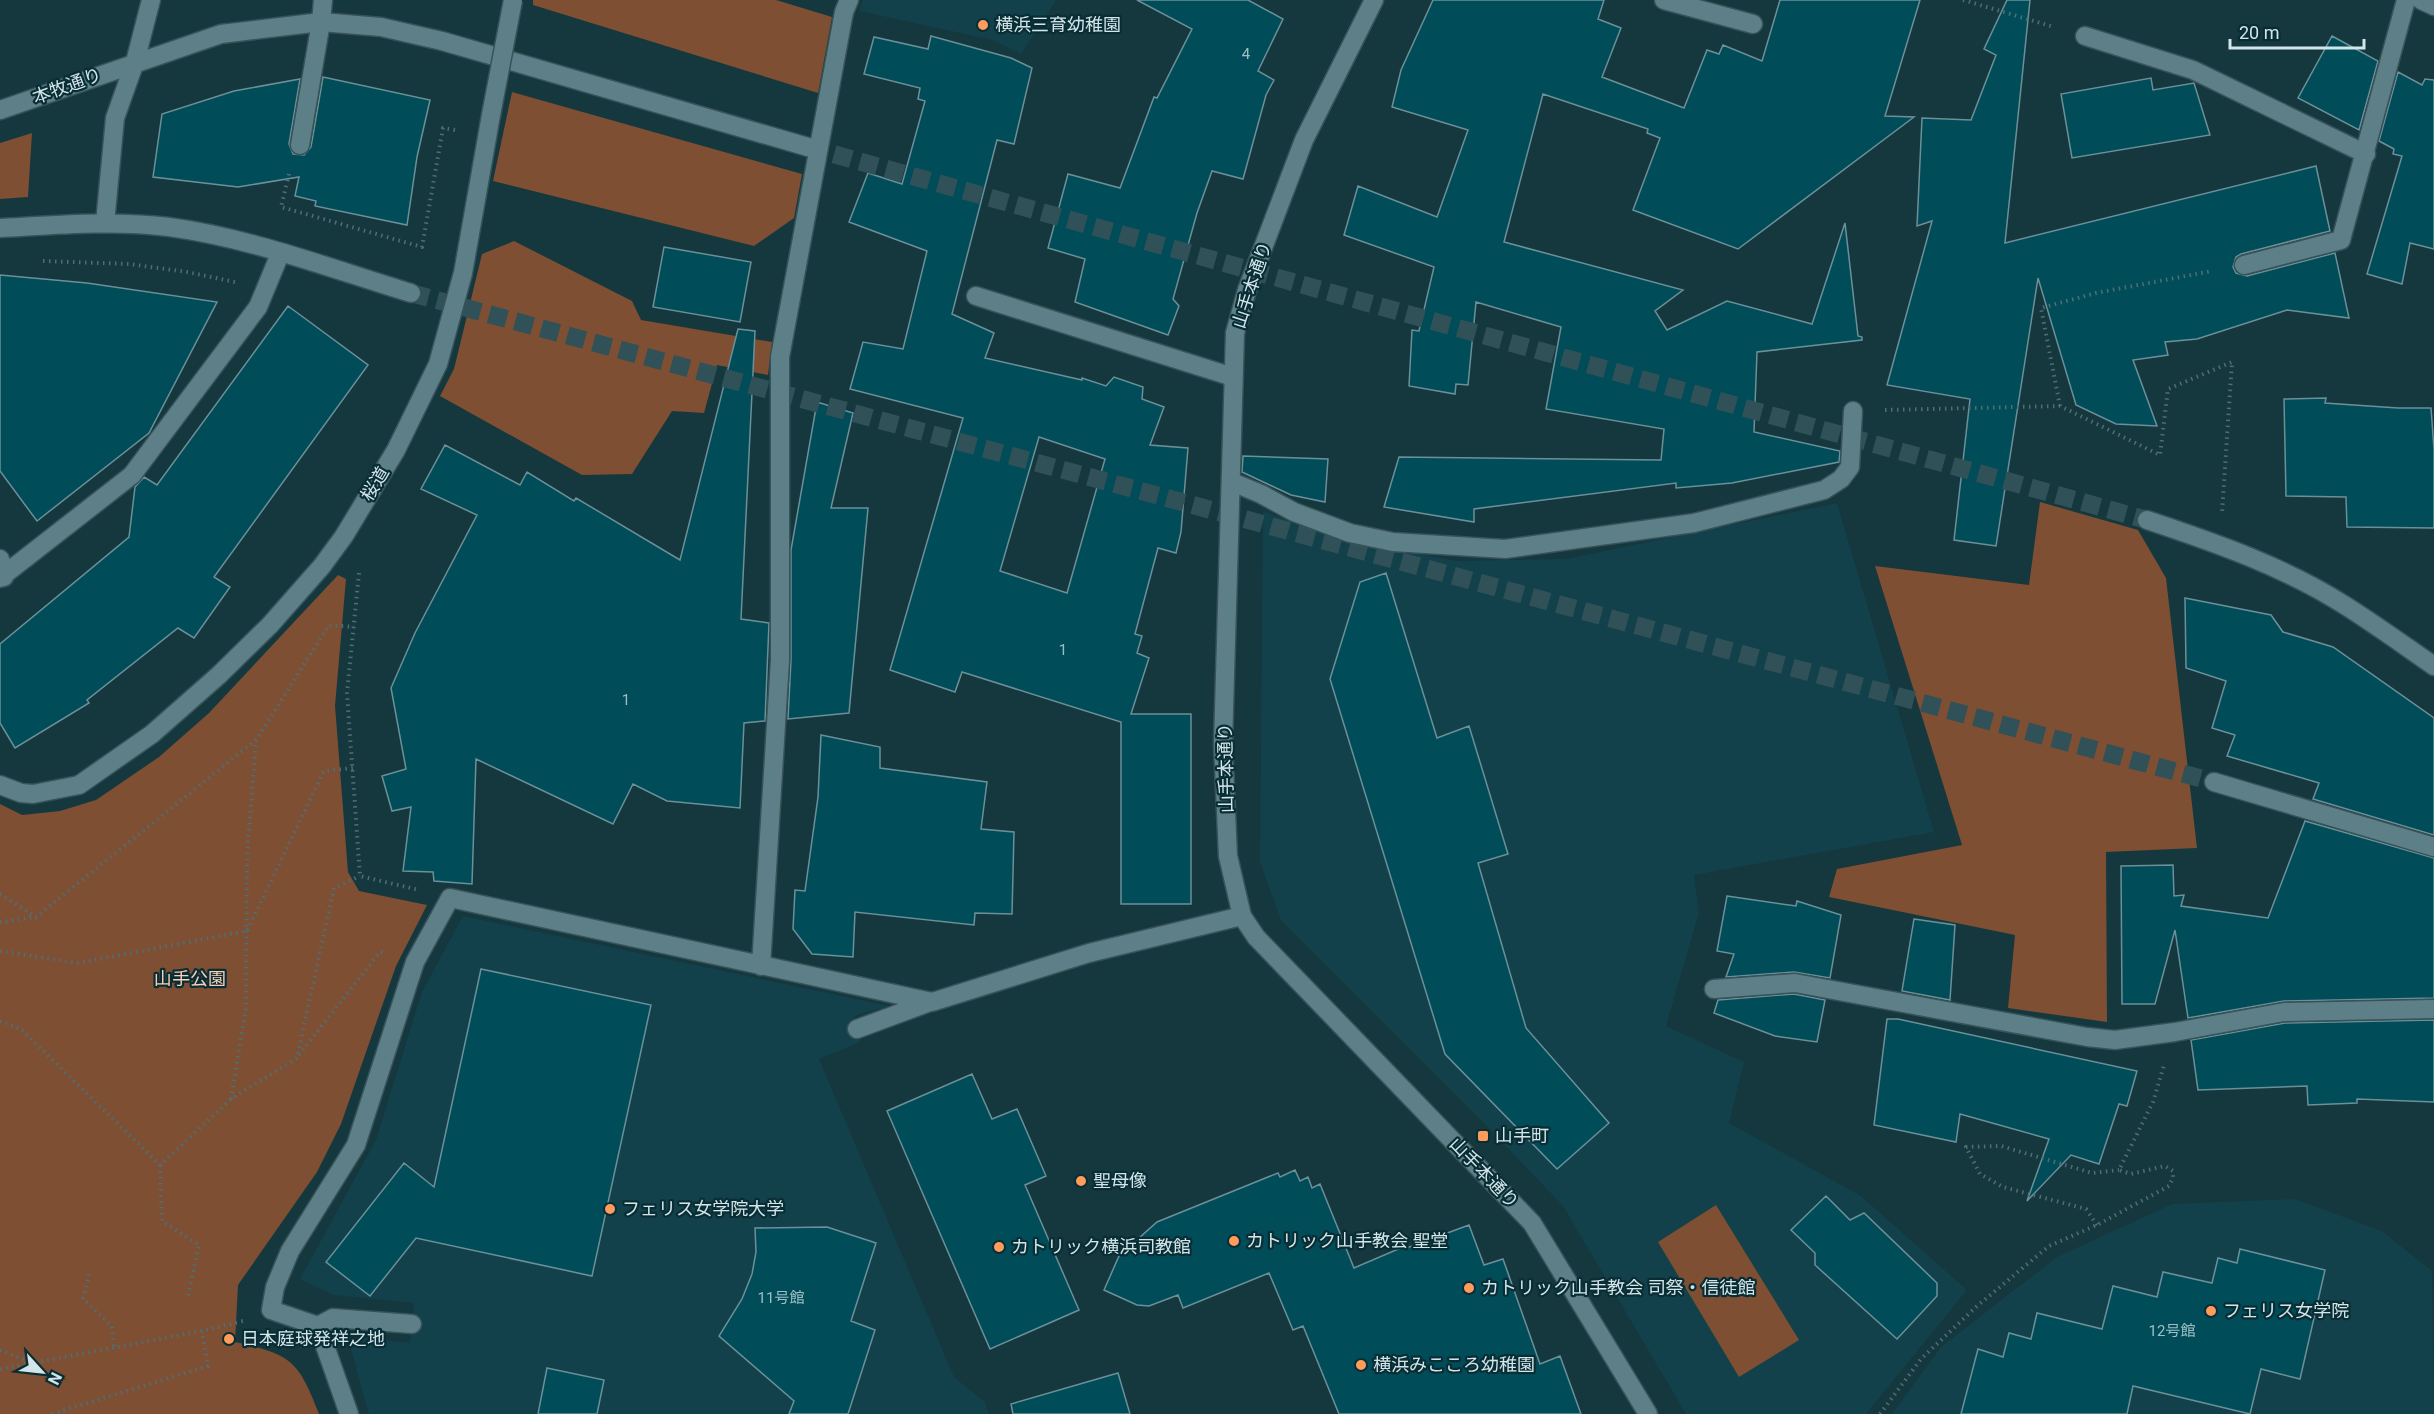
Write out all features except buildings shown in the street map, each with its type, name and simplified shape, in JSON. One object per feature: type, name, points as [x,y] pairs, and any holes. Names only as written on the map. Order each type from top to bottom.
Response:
[{"type":"street","points":[[105,223],[115,118],[135,62],[151,0]]},
{"type":"street","points":[[300,145],[323,0]]},
{"type":"street","name":"桜道","points":[[0,785],[21,793],[33,794],[79,785],[153,734],[219,675],[270,625],[322,566],[344,536],[396,450],[438,364],[463,273],[513,0]]},
{"type":"street","points":[[761,966],[780,660],[780,357],[842,23],[849,0]]},
{"type":"street","name":"山手本通り","points":[[1374,0],[1304,140],[1247,290],[1235,333],[1223,744],[1228,856],[1242,916],[1256,937],[1532,1223],[1648,1414]]},
{"type":"street","points":[[1664,0],[1753,24]]},
{"type":"street","points":[[2244,265],[2341,240],[2406,0]]},
{"type":"street","points":[[2421,0],[2434,6]]},
{"type":"street","name":"本牧通り","points":[[0,110],[221,34],[321,22],[381,27],[442,41],[808,147]]},
{"type":"street","points":[[2085,36],[2193,70],[2366,154]]},
{"type":"street","points":[[0,228],[105,223],[168,227],[225,237],[411,293]]},
{"type":"street","points":[[1,571],[132,475],[258,307],[280,254]]},
{"type":"street","points":[[976,296],[1233,377]]},
{"type":"street","points":[[1232,482],[1261,494],[1294,512],[1350,532],[1393,543],[1505,549],[1694,523],[1824,490],[1841,479],[1850,467],[1853,411]]},
{"type":"street","points":[[2147,520],[2220,544],[2281,570],[2346,605],[2434,666]]},
{"type":"street","points":[[2214,782],[2434,847]]},
{"type":"street","points":[[412,1324],[333,1318],[318,1326],[272,1310],[275,1287],[290,1251],[356,1144],[415,962],[450,898],[932,1002]]},
{"type":"street","points":[[857,1029],[932,1002],[1089,954],[1242,916]]},
{"type":"street","points":[[1714,989],[1795,983],[2087,1037],[2115,1040],[2175,1032],[2284,1012],[2434,1009]]},
{"type":"street","points":[[318,1326],[348,1414]]},
{"type":"path","points":[[1963,0],[2085,36]]},
{"type":"path","points":[[280,207],[422,247],[443,128],[488,135]]},
{"type":"path","points":[[34,261],[129,264],[187,272],[237,283]]},
{"type":"path","points":[[2060,406],[2041,308],[2096,293],[2222,270]]},
{"type":"path","points":[[1853,411],[2060,406],[2160,455],[2168,389],[2232,362],[2220,544]]},
{"type":"path","points":[[344,536],[362,549],[347,693],[360,876]]},
{"type":"path","points":[[0,922],[36,917],[256,740],[329,625],[354,627]]},
{"type":"path","points":[[231,1099],[246,1007],[247,855],[256,740]]},
{"type":"path","points":[[247,931],[324,771],[353,768]]},
{"type":"path","points":[[297,1058],[334,888],[360,876],[450,898]]},
{"type":"path","points":[[0,894],[36,917]]},
{"type":"path","points":[[0,951],[78,963],[247,931]]},
{"type":"path","points":[[160,1165],[231,1099],[297,1058],[380,952]]},
{"type":"path","points":[[0,1020],[21,1029],[160,1165],[162,1221],[199,1245],[188,1296]]},
{"type":"path","points":[[2120,1170],[2152,1102],[2175,1032]]},
{"type":"path","points":[[1880,1414],[1921,1359],[1976,1307],[2049,1246],[2097,1225],[2169,1186],[2173,1178],[2173,1171],[2165,1166],[2131,1173],[2120,1170],[2092,1173],[2001,1146],[1966,1147],[1980,1174],[2003,1186],[2086,1209],[2097,1225]]},
{"type":"path","points":[[89,1274],[83,1299],[111,1326],[114,1348]]},
{"type":"path","points":[[0,1369],[229,1326],[272,1310]]},
{"type":"path","points":[[52,1414],[208,1366],[202,1331]]},
{"type":"path","points":[[0,1350],[34,1363]]},
{"type":"shaded area","name":"横浜三育幼稚園","points":[[863,0],[1056,0],[1021,54],[993,40],[859,11]]},
{"type":"shaded area","points":[[1837,503],[1934,832],[1694,875],[1699,912],[1666,1026],[1744,1062],[1729,1123],[1861,1196],[1967,1290],[1866,1414],[1686,1414],[1563,1206],[1472,1111],[1281,920],[1260,862],[1263,511],[1344,540],[1456,561],[1566,559]]},
{"type":"shaded area","name":"フェリス女学院大学","points":[[463,916],[889,1006],[854,1016],[860,1042],[819,1059],[954,1377],[985,1402],[989,1414],[369,1414],[350,1346],[363,1338],[410,1343],[414,1303],[333,1295],[300,1279],[376,1140],[422,992]]},
{"type":"shaded area","name":"フェリス女学院","points":[[2295,1199],[2382,1231],[2432,1271],[2434,1414],[1892,1414],[1941,1347],[2057,1257],[2172,1204]]},
{"type":"green space","points":[[533,0],[776,0],[832,17],[818,93],[533,5]]},
{"type":"green space","points":[[512,92],[802,174],[794,218],[754,246],[493,181]]},
{"type":"green space","points":[[32,133],[28,197],[0,199],[0,143]]},
{"type":"green space","points":[[514,241],[632,301],[641,320],[772,342],[768,375],[717,365],[704,413],[672,411],[632,474],[582,475],[440,396],[454,369],[482,254]]},
{"type":"green space","points":[[2040,502],[2138,530],[2166,578],[2197,848],[2106,852],[2107,1022],[2008,1008],[2015,935],[1829,897],[1837,869],[1962,845],[1875,566],[2029,585]]},
{"type":"green space","name":"山手公園","points":[[338,575],[346,579],[335,706],[348,872],[359,891],[427,905],[396,966],[341,1124],[317,1172],[238,1285],[235,1342],[269,1351],[290,1363],[305,1382],[319,1414],[0,1414],[0,804],[22,815],[60,811],[96,800],[159,757],[209,713]]},
{"type":"green space","points":[[1716,1205],[1799,1340],[1739,1377],[1658,1242]]},
{"type":"tunnel","points":[[808,147],[2147,520]]},
{"type":"tunnel","points":[[411,293],[2214,782]]},
{"type":"place","name":"横浜三育幼稚園","points":[[983,25]]},
{"type":"place","name":"山手町","points":[[1483,1136]]},
{"type":"place","name":"聖母像","points":[[1081,1181]]},
{"type":"place","name":"フェリス女学院大学","points":[[610,1209]]},
{"type":"place","name":"カトリック山手教会 聖堂","points":[[1234,1241]]},
{"type":"place","name":"カトリック横浜司教館","points":[[999,1247]]},
{"type":"place","name":"カトリック山手教会 司祭・信徒館","points":[[1469,1288]]},
{"type":"place","name":"フェリス女学院","points":[[2211,1311]]},
{"type":"place","name":"日本庭球発祥之地","points":[[229,1339]]},
{"type":"place","name":"横浜みこころ幼稚園","points":[[1361,1365]]}]
